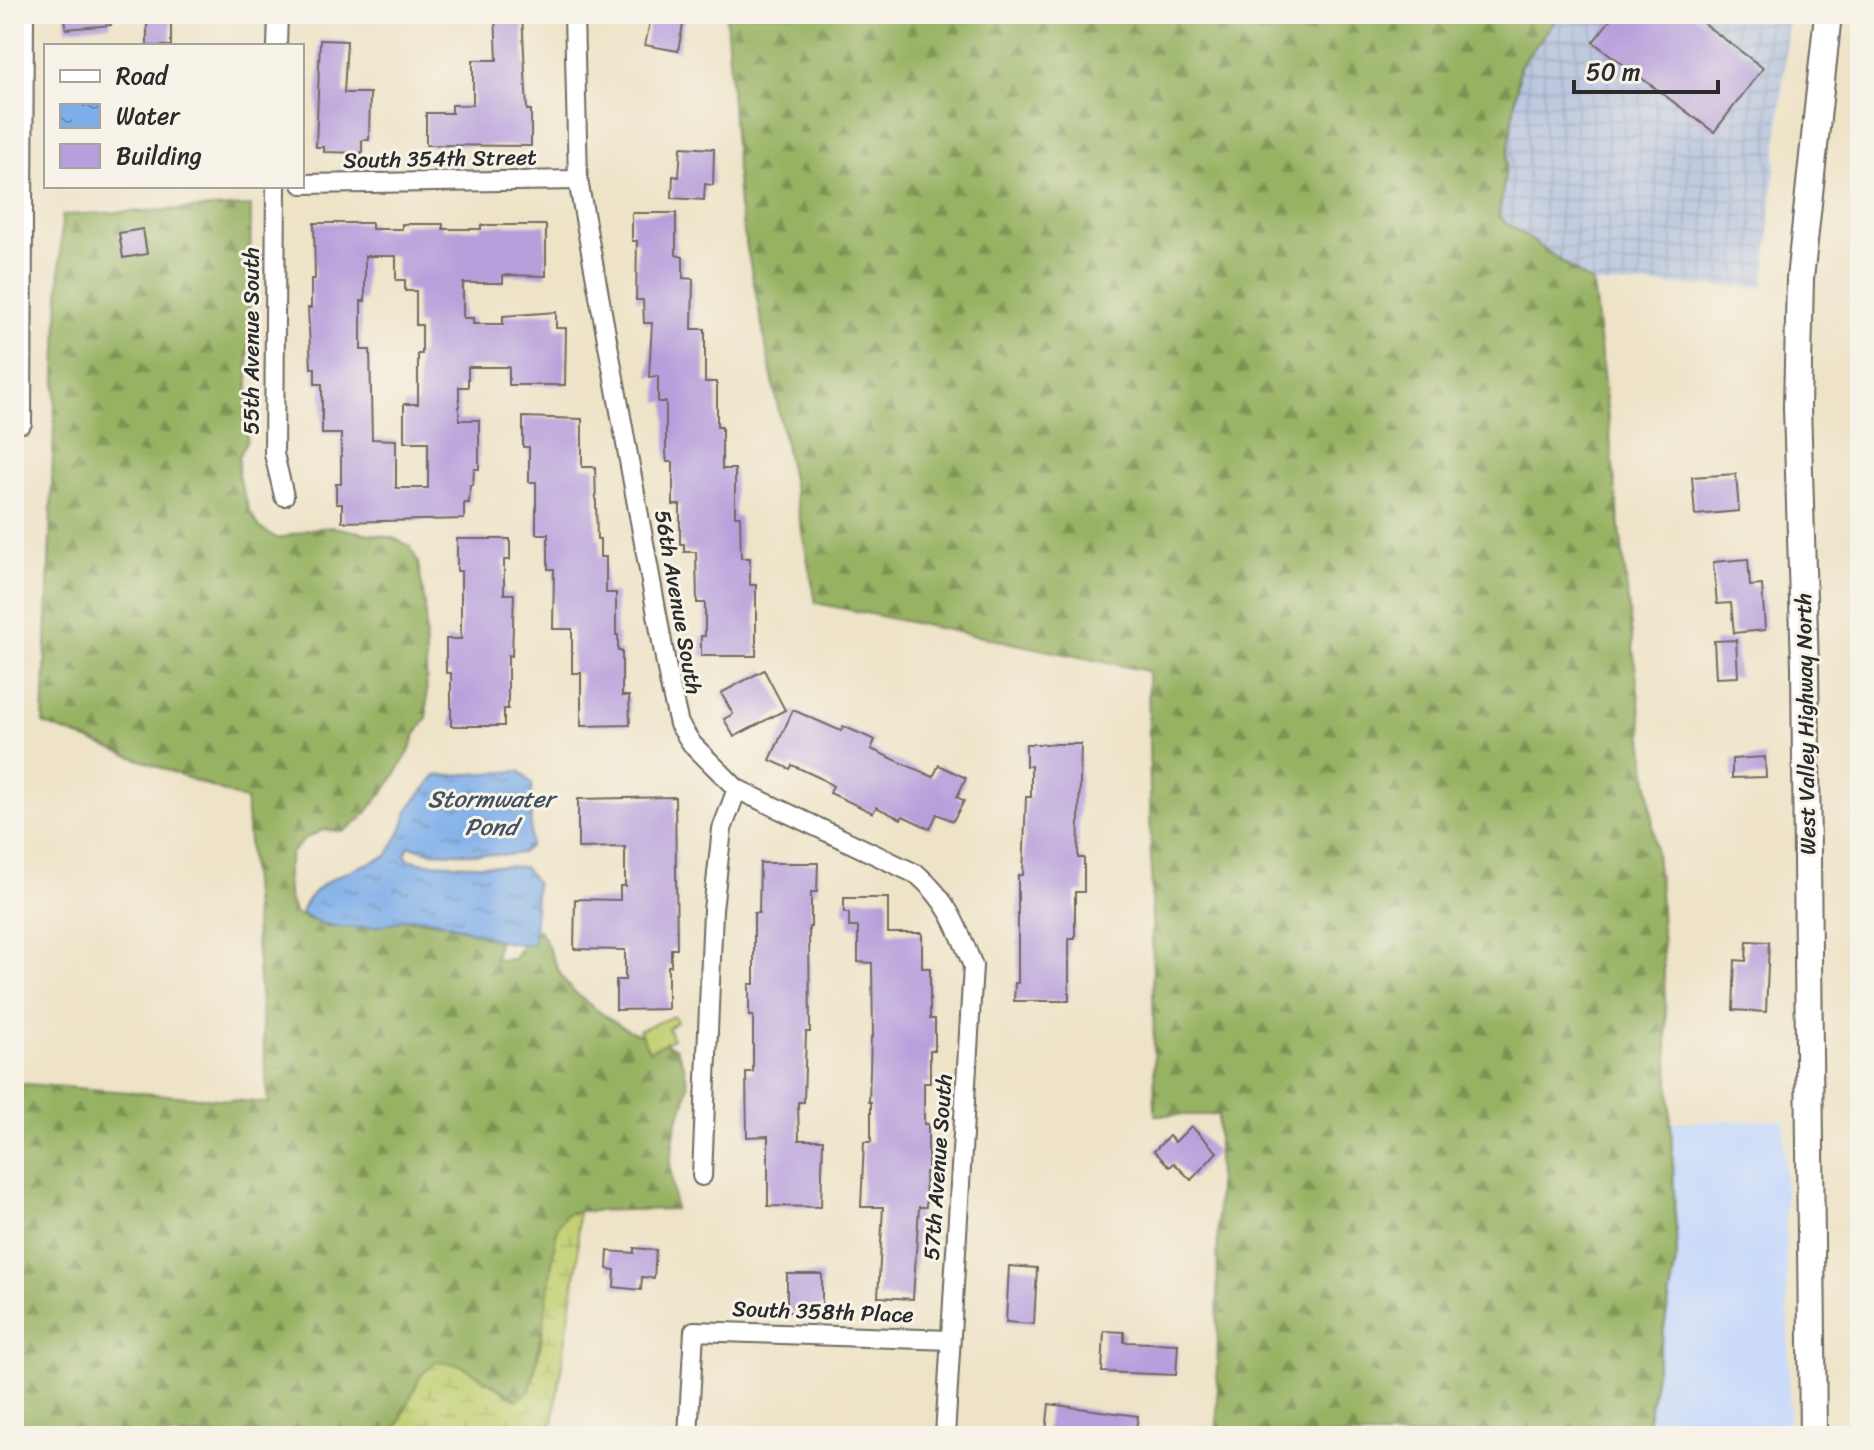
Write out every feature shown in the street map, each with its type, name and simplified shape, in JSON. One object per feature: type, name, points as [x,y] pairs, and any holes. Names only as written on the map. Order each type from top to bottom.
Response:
[{"type":"main road","name":"West Valley Highway North","points":[[1813,1436],[1805,666],[1797,407],[1800,279],[1828,14]]},
{"type":"street","points":[[22,423],[24,14]]},
{"type":"street","points":[[277,44],[278,14]]},
{"type":"street","name":"56th Avenue South","points":[[574,14],[578,180],[673,705],[679,724],[692,744],[737,789],[918,875],[947,905]]},
{"type":"street","name":"South 354th Street","points":[[304,184],[578,180]]},
{"type":"street","name":"55th Avenue South","points":[[276,188],[274,454],[284,496]]},
{"type":"street","points":[[702,1176],[713,910],[722,829],[737,789]]},
{"type":"street","name":"57th Avenue South","points":[[945,1436],[973,966],[947,905]]},
{"type":"street","name":"South 358th Place","points":[[688,1436],[694,1331],[950,1340]]},
{"type":"shaded area","points":[[1560,14],[1789,14],[1764,287],[1593,284],[1499,217],[1520,66]]},
{"type":"shaded area","points":[[1784,1120],[1790,1436],[1645,1436],[1677,1255],[1671,1122]]},
{"type":"green space","points":[[726,14],[1560,14],[1520,66],[1499,217],[1593,284],[1660,890],[1677,1255],[1645,1436],[1217,1436],[1218,1115],[1155,1115],[1148,671],[816,603],[739,207]]},
{"type":"green space","points":[[251,206],[247,440],[239,457],[238,476],[250,512],[260,528],[278,539],[311,529],[332,527],[393,538],[410,546],[418,563],[425,605],[427,718],[387,788],[360,820],[344,831],[323,830],[306,838],[291,853],[287,873],[288,895],[294,913],[329,927],[406,919],[445,923],[498,941],[495,960],[514,959],[524,941],[539,930],[560,974],[579,995],[621,1026],[676,1048],[688,1085],[676,1123],[670,1163],[675,1209],[578,1211],[566,1214],[530,1391],[518,1400],[461,1365],[421,1375],[393,1436],[14,1436],[14,1083],[268,1103],[246,800],[43,723],[62,215]]},
{"type":"green space","points":[[674,1016],[677,1022],[668,1028],[673,1039],[649,1051],[639,1030]]},
{"type":"green space","points":[[578,1211],[578,1258],[551,1436],[393,1436],[421,1375],[437,1362],[461,1365],[517,1400],[530,1391],[540,1349],[557,1228],[566,1214]]},
{"type":"water","name":"Stormwater Pond","points":[[520,771],[532,784],[530,846],[521,853],[430,852],[409,846],[405,854],[408,859],[424,863],[524,867],[536,883],[534,944],[504,942],[430,919],[411,918],[379,926],[344,928],[322,923],[301,913],[315,891],[325,883],[387,856],[410,806],[436,776]]},
{"type":"building","points":[[65,14],[110,14],[111,25],[66,29]]},
{"type":"building","points":[[147,14],[171,14],[171,44],[147,44]]},
{"type":"building","points":[[495,14],[522,14],[527,110],[531,110],[531,146],[426,145],[426,113],[452,113],[452,105],[473,105],[473,60],[497,60]]},
{"type":"building","points":[[658,14],[685,14],[678,51],[645,45],[650,22],[657,23]]},
{"type":"building","points":[[1615,14],[1691,14],[1763,68],[1714,132],[1593,42]]},
{"type":"building","points":[[320,40],[347,41],[344,93],[370,93],[369,140],[362,140],[362,153],[324,152],[324,147],[316,147]]},
{"type":"building","points":[[681,147],[714,149],[713,185],[705,184],[704,200],[672,198],[673,176],[679,177]]},
{"type":"building","points":[[632,213],[676,213],[676,255],[683,257],[683,278],[693,279],[692,329],[705,329],[705,382],[717,382],[717,427],[722,427],[722,469],[735,469],[735,516],[740,516],[741,558],[750,558],[750,585],[756,585],[756,656],[701,656],[701,636],[705,636],[705,603],[697,603],[696,552],[684,552],[684,544],[680,544],[680,505],[673,505],[673,462],[667,462],[666,453],[666,402],[658,402],[658,376],[649,377],[652,323],[644,323],[643,300],[636,300],[637,241],[632,241]]},
{"type":"building","points":[[314,223],[372,223],[372,229],[402,229],[402,224],[443,224],[443,229],[481,229],[481,225],[546,225],[546,276],[503,275],[503,283],[463,283],[463,318],[473,318],[473,324],[503,324],[503,316],[556,312],[556,328],[566,328],[565,385],[509,385],[509,367],[468,367],[468,387],[459,387],[459,420],[479,420],[479,469],[474,469],[469,503],[464,503],[464,519],[342,522],[342,504],[336,504],[336,484],[341,484],[341,434],[322,434],[322,384],[315,384],[315,368],[311,368],[308,308],[311,308],[311,279],[315,279]],"holes":[[[365,256],[396,256],[396,280],[405,280],[405,291],[416,291],[416,325],[422,325],[422,354],[418,354],[418,404],[404,404],[404,442],[428,442],[428,488],[396,488],[396,440],[372,439],[370,350],[361,350]]]},
{"type":"building","points":[[143,229],[147,254],[123,258],[119,233]]},
{"type":"building","points":[[523,417],[582,419],[582,467],[595,467],[597,539],[600,539],[600,557],[606,557],[606,593],[616,593],[616,635],[618,651],[622,651],[622,696],[629,696],[630,725],[581,726],[581,673],[572,673],[572,629],[553,629],[554,569],[548,569],[548,534],[536,534],[536,482],[529,482],[529,447],[523,447]]},
{"type":"building","points":[[1736,474],[1739,511],[1695,515],[1692,477]]},
{"type":"building","points":[[457,539],[510,539],[510,560],[504,560],[504,594],[514,594],[512,656],[508,655],[508,709],[504,709],[504,726],[451,726],[451,673],[446,673],[446,639],[461,639],[461,571],[457,571]]},
{"type":"building","points":[[1748,559],[1750,586],[1762,585],[1765,630],[1734,633],[1731,603],[1717,604],[1713,562]]},
{"type":"building","points":[[1736,640],[1738,677],[1716,678],[1714,641]]},
{"type":"building","points":[[764,670],[785,710],[734,737],[724,719],[733,714],[721,693]]},
{"type":"building","points":[[793,710],[841,731],[843,726],[875,740],[871,749],[933,777],[939,765],[966,778],[957,797],[964,801],[953,821],[937,814],[930,829],[876,807],[873,813],[830,793],[833,786],[820,778],[792,765],[790,769],[770,760]]},
{"type":"building","points":[[1026,744],[1081,744],[1078,858],[1084,858],[1084,892],[1075,892],[1075,939],[1069,939],[1069,1001],[1014,1001],[1015,983],[1018,983],[1018,875],[1023,875],[1026,797],[1031,797],[1031,766],[1026,766]]},
{"type":"building","points":[[1765,757],[1766,777],[1732,778],[1732,759]]},
{"type":"building","points":[[675,797],[677,949],[671,949],[671,966],[668,966],[668,1009],[616,1010],[616,980],[625,980],[625,950],[574,949],[575,899],[620,900],[620,886],[625,886],[625,847],[578,848],[578,799]]},
{"type":"building","points":[[760,863],[818,863],[817,892],[811,892],[809,927],[810,1032],[806,1032],[804,1102],[798,1102],[799,1140],[823,1140],[821,1207],[768,1206],[768,1136],[747,1137],[746,1072],[753,1072],[753,1016],[749,1016],[749,984],[754,984],[754,913],[759,913]]},
{"type":"building","points":[[844,898],[888,898],[888,933],[922,933],[922,968],[930,968],[930,1019],[935,1019],[935,1050],[930,1050],[930,1083],[924,1083],[928,1172],[925,1172],[926,1207],[919,1207],[913,1299],[878,1297],[883,1207],[861,1207],[864,1142],[871,1142],[872,963],[858,962],[858,927],[849,927],[849,913],[844,913]]},
{"type":"building","points":[[1747,941],[1769,942],[1766,1012],[1733,1010],[1735,960],[1746,961]]},
{"type":"building","points":[[1191,1126],[1217,1152],[1191,1180],[1174,1163],[1170,1167],[1154,1151],[1169,1136],[1175,1142]]},
{"type":"building","points":[[634,1248],[656,1250],[654,1278],[642,1277],[641,1290],[614,1287],[615,1270],[607,1269],[608,1251],[634,1253]]},
{"type":"building","points":[[1009,1266],[1037,1268],[1034,1324],[1006,1322]]},
{"type":"building","points":[[787,1274],[822,1274],[822,1312],[787,1312]]},
{"type":"building","points":[[1104,1331],[1124,1332],[1124,1342],[1178,1344],[1176,1375],[1102,1372]]},
{"type":"building","points":[[1049,1404],[1138,1416],[1135,1436],[1073,1436],[1046,1432]]}]
